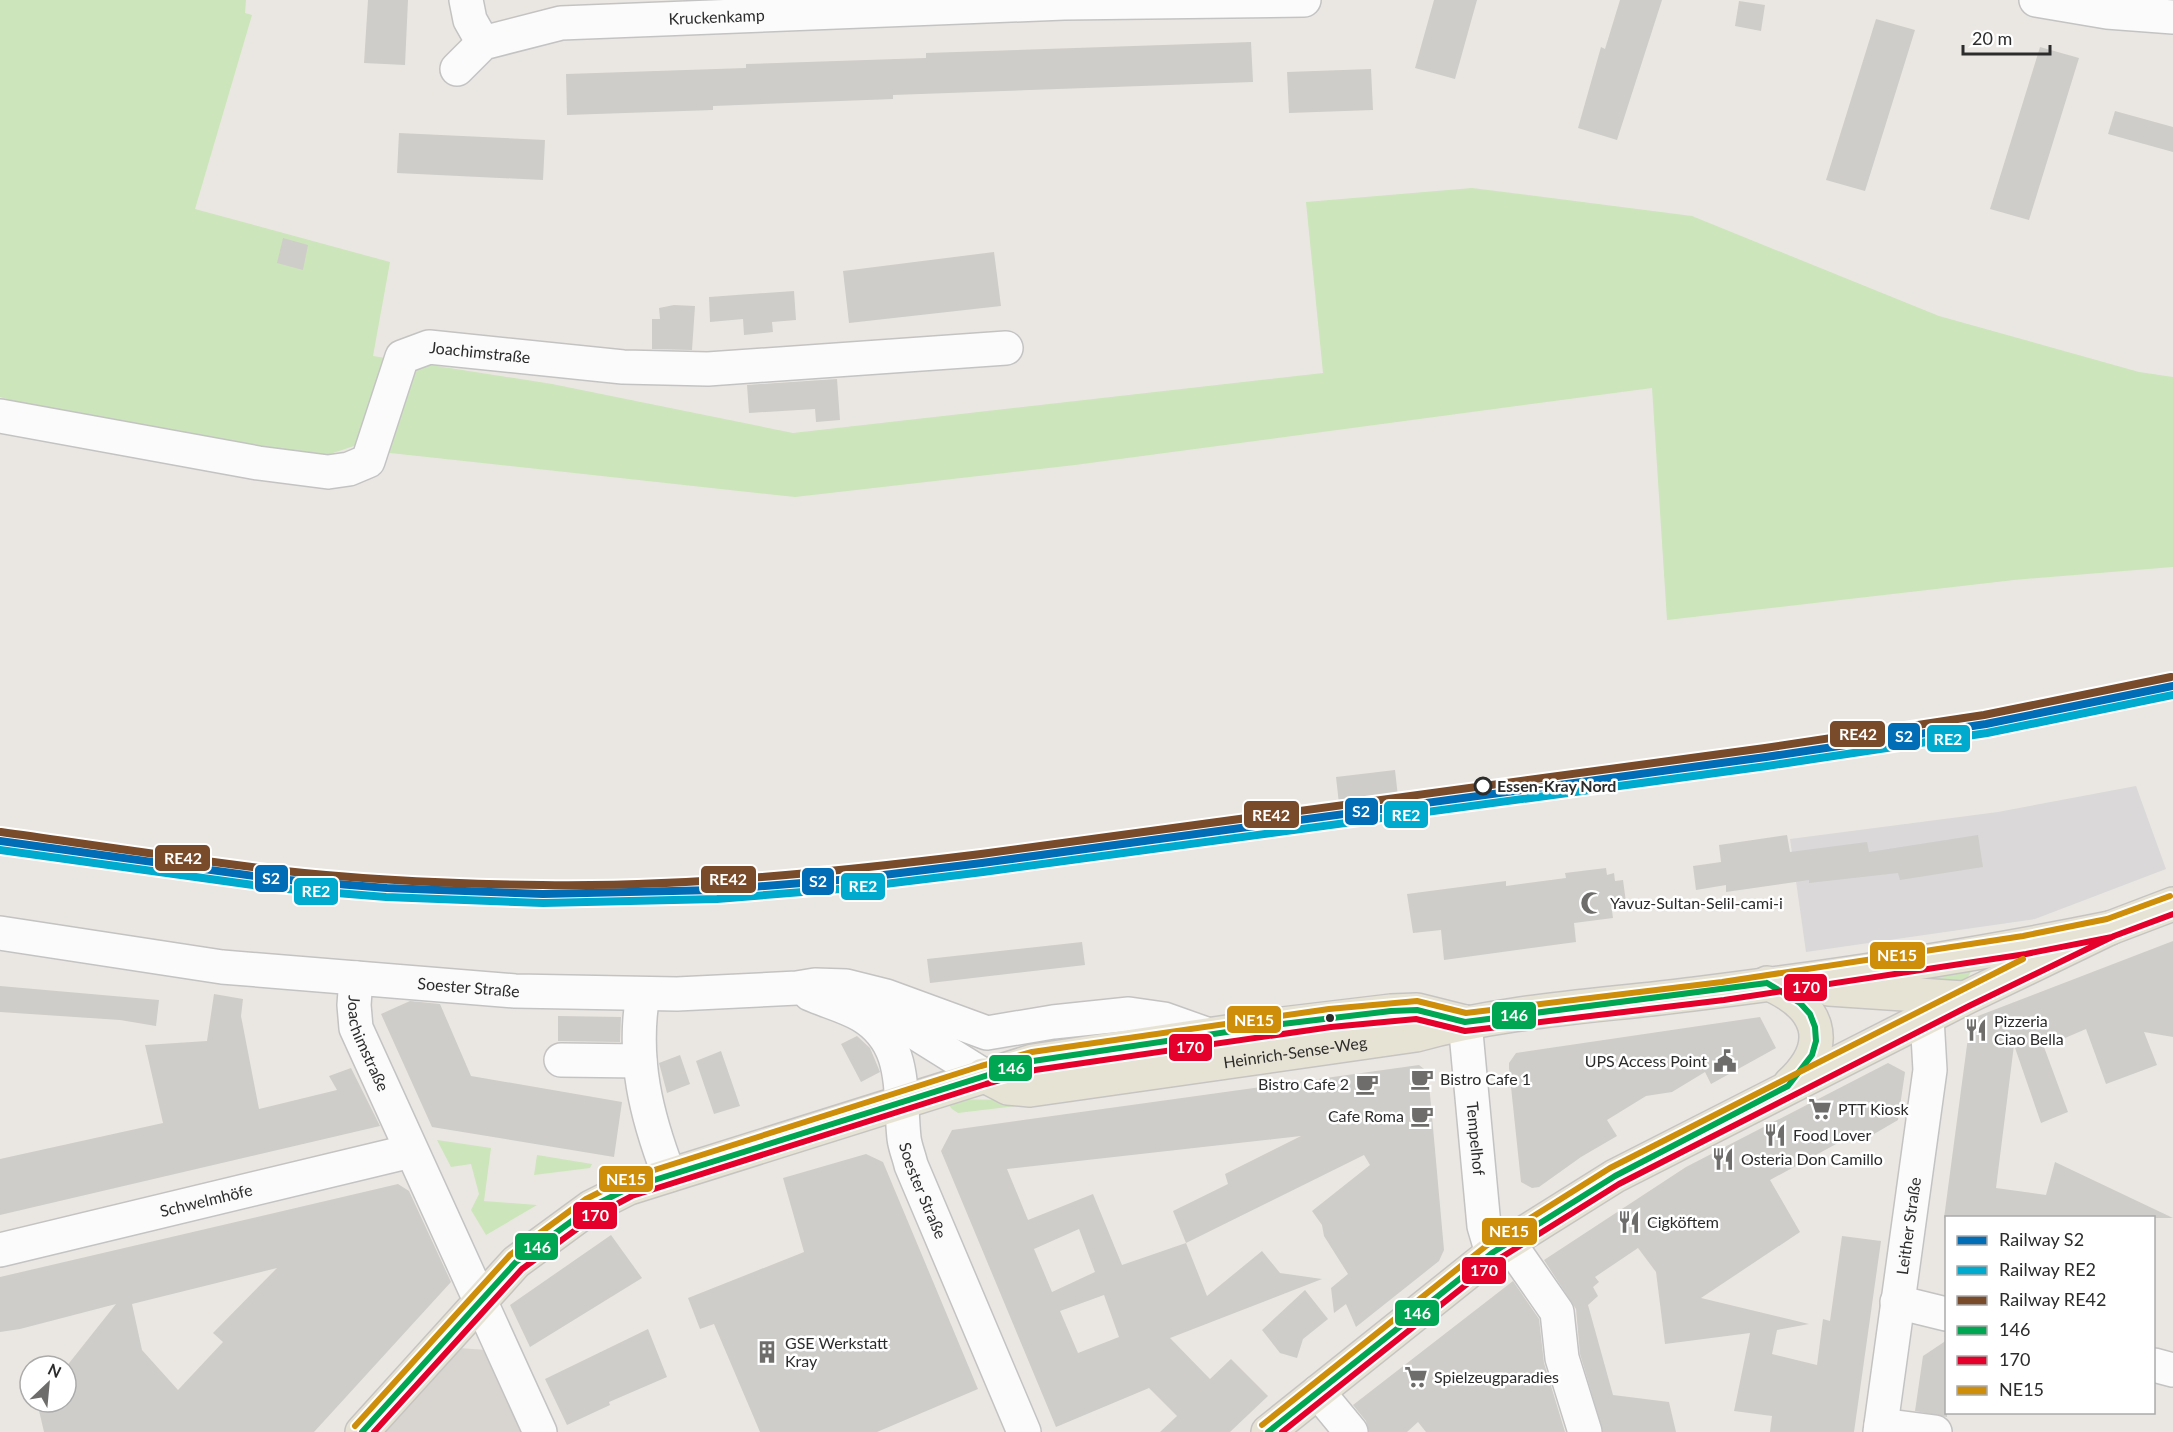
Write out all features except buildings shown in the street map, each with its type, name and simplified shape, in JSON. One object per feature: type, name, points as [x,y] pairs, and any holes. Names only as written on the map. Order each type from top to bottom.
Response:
[{"type":"main road","points":[[1965,998],[2110,928],[2173,904]]},
{"type":"main road","name":"Heinrich-Sense-Weg","points":[[983,1075],[1008,1088],[1030,1090],[1416,1035],[1465,1022],[1767,983],[1989,951],[2110,928]]},
{"type":"main road","points":[[1767,983],[1800,1002],[1809,1011],[1815,1024],[1812,1054],[1802,1072],[1788,1086]]},
{"type":"main road","name":"Heinrich-Sense-Weg","points":[[1767,983],[1923,1007],[1965,998]]},
{"type":"main road","points":[[1268,1432],[1500,1248],[1615,1176],[1788,1086],[1923,1007]]},
{"type":"main road","name":"Heinrich-Sense-Weg","points":[[362,1432],[516,1262],[591,1207],[629,1188],[1033,1061],[1402,1010],[1417,1010],[1465,1022]]},
{"type":"street","points":[[457,69],[483,43],[470,20],[466,0]]},
{"type":"street","name":"Kruckenkamp","points":[[483,43],[562,12],[1304,0]]},
{"type":"street","points":[[2036,0],[2107,12],[2173,17]]},
{"type":"street","name":"Joachimstraße","points":[[0,417],[258,463],[328,471],[349,469],[368,461],[402,357],[429,347],[623,367],[708,369],[1006,348]]},
{"type":"street","name":"Joachimstraße","points":[[0,933],[222,967],[356,978],[354,1005],[356,1028],[540,1432]]},
{"type":"street","points":[[1965,998],[1989,951]]},
{"type":"street","name":"Soester Straße","points":[[356,978],[515,991],[643,994],[797,988],[815,985],[846,986],[886,996],[962,1025]]},
{"type":"street","name":"Soester Straße","points":[[797,988],[861,1001],[888,1013],[983,1075]]},
{"type":"street","name":"Soester Straße","points":[[797,988],[860,1015],[881,1031],[898,1064],[903,1102],[904,1140],[911,1165],[1024,1432]]},
{"type":"street","points":[[643,994],[640,1012],[641,1085],[669,1175]]},
{"type":"street","name":"Leither Straße","points":[[1881,1429],[1930,1070],[1923,1007]]},
{"type":"street","name":"Heinrich-Sense-Weg","points":[[962,1025],[987,1033],[1053,1022],[1129,1014],[1164,1019],[1209,1035]]},
{"type":"street","name":"Tempelhof","points":[[1465,1022],[1484,1226],[1500,1248],[1557,1312],[1562,1358],[1585,1432]]},
{"type":"street","points":[[561,1060],[640,1061]]},
{"type":"street","name":"Schwelmhöfe","points":[[0,1250],[411,1151]]},
{"type":"street","points":[[1897,1302],[1945,1314]]},
{"type":"street","points":[[2155,1365],[2173,1370]]},
{"type":"street","points":[[1318,1392],[1351,1432]]},
{"type":"street","points":[[1881,1429],[1935,1432]]},
{"type":"shaded area","points":[[2136,786],[2166,869],[2035,919],[1806,952],[1790,839],[1998,812]]},
{"type":"shaded area","points":[[459,1348],[487,1350],[523,1432],[381,1432]]},
{"type":"green space","points":[[0,0],[246,0],[245,13],[252,15],[195,209],[390,262],[373,356],[552,384],[793,433],[1323,373],[1306,202],[1472,188],[1692,216],[1939,316],[2139,372],[2173,377],[2173,567],[2014,580],[1667,620],[1652,388],[1075,465],[795,497],[390,453],[357,445],[321,457],[35,407],[0,397]]},
{"type":"green space","points":[[1978,959],[1964,984],[1930,987],[1909,970]]},
{"type":"green space","points":[[944,1099],[1015,1100],[1016,1106],[958,1113]]},
{"type":"green space","points":[[437,1140],[491,1148],[484,1201],[537,1205],[486,1235],[471,1210],[479,1194],[471,1164],[451,1167]]},
{"type":"green space","points":[[537,1155],[592,1164],[590,1168],[534,1175]]},
{"type":"rail line","name":"RE42","points":[[1,832],[276,870],[409,881],[597,885],[707,881],[871,867],[981,854],[1765,748],[1984,715],[2171,677]]},
{"type":"rail line","name":"S2","points":[[0,841],[276,879],[387,888],[543,894],[716,890],[851,879],[982,863],[1766,757],[1986,724],[2173,686]]},
{"type":"rail line","name":"RE2","points":[[0,850],[275,888],[386,897],[543,903],[717,899],[852,888],[983,872],[1767,766],[1987,733],[2173,695]]},
{"type":"transit line","name":"NE15","points":[[355,1426],[510,1255],[586,1199],[626,1179],[981,1066],[1032,1052],[1329,1009],[1417,1001],[1466,1013],[1722,982],[2023,936],[2107,919],[2170,896]]},
{"type":"transit line","name":"170","points":[[1282,1432],[1497,1260],[1619,1184],[1969,1006],[2114,936],[2173,914]]},
{"type":"transit line","name":"170","points":[[374,1432],[522,1269],[596,1215],[632,1196],[1035,1070],[1331,1027],[1416,1019],[1465,1031],[1724,1000],[2026,954],[2112,937]]},
{"type":"transit line","name":"NE15","points":[[1262,1425],[1486,1246],[1610,1168],[2023,959]]},
{"type":"transit line","name":"146","points":[[362,1432],[516,1262],[591,1207],[629,1188],[1033,1061],[1274,1025],[1391,1011],[1417,1010],[1465,1022],[1767,983]]},
{"type":"transit line","name":"146","points":[[1268,1432],[1492,1253],[1615,1176],[1788,1086],[1812,1055],[1816,1041],[1815,1027],[1810,1014],[1800,1003],[1767,983]]},
{"type":"place","name":"Essen-Kray Nord","points":[[1483,786]]},
{"type":"place","name":"Yavuz-Sultan-Selil-cami-i","points":[[1592,903]]},
{"type":"place","name":"Pizzeria Ciao Bella","points":[[1976,1030]]},
{"type":"place","name":"UPS Access Point","points":[[1725,1061]]},
{"type":"place","name":"Bistro Cafe 1","points":[[1422,1079]]},
{"type":"place","name":"Bistro Cafe 2","points":[[1367,1084]]},
{"type":"place","name":"PTT Kiosk","points":[[1820,1109]]},
{"type":"place","name":"Cafe Roma","points":[[1422,1116]]},
{"type":"place","name":"Food Lover","points":[[1775,1135]]},
{"type":"place","name":"Osteria Don Camillo","points":[[1723,1159]]},
{"type":"place","name":"Cigköftem","points":[[1629,1222]]},
{"type":"place","name":"GSE Werkstatt Kray","points":[[767,1352]]},
{"type":"place","name":"Spielzeugparadies","points":[[1416,1377]]}]
